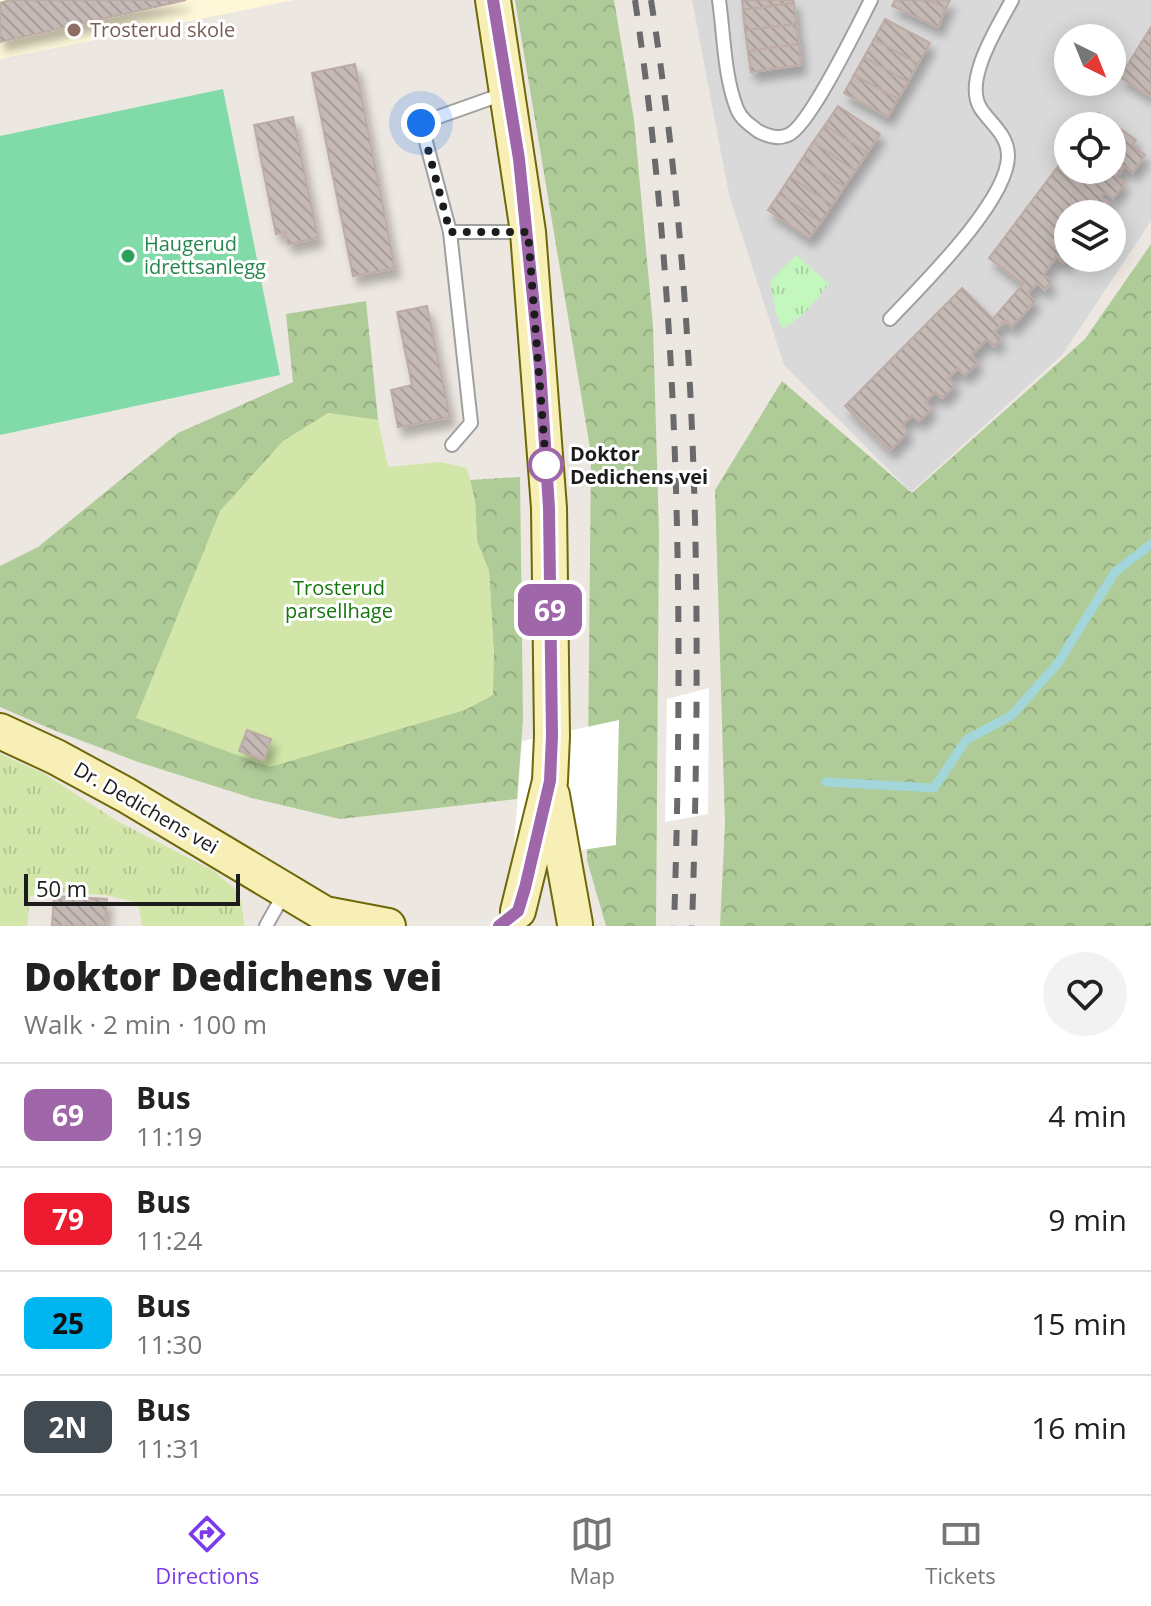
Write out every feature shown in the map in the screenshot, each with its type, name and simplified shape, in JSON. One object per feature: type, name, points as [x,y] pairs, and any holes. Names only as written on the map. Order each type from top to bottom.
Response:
[{"type":"main road","points":[[493,0],[528,232],[549,508],[552,736],[547,855],[576,925]]},
{"type":"main road","name":"Dr. Dedichens vei","points":[[0,731],[103,782],[337,920],[388,926]]},
{"type":"main road","points":[[509,919],[547,855]]},
{"type":"main road","points":[[509,919],[543,908],[555,911],[576,925]]},
{"type":"lane","points":[[719,0],[731,86],[738,110],[749,125],[768,136],[777,137],[795,131],[814,104],[871,0]]},
{"type":"lane","points":[[890,319],[962,240],[994,195],[1005,171],[1007,149],[996,126],[979,106],[976,85],[981,63],[1012,0]]},
{"type":"lane","points":[[452,445],[471,423],[450,232],[421,123],[509,92]]},
{"type":"lane","points":[[450,232],[528,232]]},
{"type":"lane","points":[[266,926],[286,890]]},
{"type":"shaded area","name":"Trosterud skole","points":[[0,0],[294,0],[0,59]]},
{"type":"shaded area","points":[[692,0],[1151,0],[1151,221],[1126,259],[1126,200],[1054,200],[1054,272],[1117,272],[1062,355],[911,492],[784,365],[729,195]]},
{"type":"green space","points":[[515,0],[614,0],[634,120],[653,325],[659,533],[656,926],[606,926],[587,860],[591,454]]},
{"type":"green space","name":"Haugerud idrettsanlegg","points":[[223,89],[280,375],[0,435],[0,136]]},
{"type":"green space","points":[[1151,244],[1151,926],[720,926],[725,824],[715,490],[782,381],[912,493],[1085,339]]},
{"type":"green space","points":[[796,255],[829,284],[805,313],[783,329],[776,314],[770,281]]},
{"type":"green space","points":[[366,301],[378,420],[327,413],[494,657],[489,571],[477,542],[475,501],[470,480],[520,477],[523,720],[517,799],[340,819],[252,798],[138,762],[0,707],[0,566],[38,547],[178,433],[293,382],[286,314]]},
{"type":"green space","name":"Trosterud parsellhage","points":[[328,413],[378,420],[388,467],[440,462],[467,468],[475,501],[477,541],[489,571],[493,695],[465,710],[270,767],[136,718],[220,511],[283,441]]},
{"type":"green space","points":[[0,754],[43,773],[117,821],[214,871],[237,891],[244,926],[142,926],[138,903],[105,895],[48,892],[47,896],[30,896],[27,926],[0,926]]},
{"type":"pier","points":[[709,688],[708,814],[665,822],[667,699]]},
{"type":"pier","points":[[619,720],[616,845],[513,860],[522,741]]},
{"type":"building","points":[[10,0],[186,0],[0,42],[0,3]]},
{"type":"building","points":[[742,0],[793,0],[794,3],[743,10]]},
{"type":"building","points":[[895,0],[928,0],[946,8],[938,27],[892,6]]},
{"type":"building","points":[[928,0],[950,0],[946,8]]},
{"type":"building","points":[[794,3],[796,24],[745,30],[743,10]]},
{"type":"building","points":[[885,19],[930,43],[918,64],[874,39]]},
{"type":"building","points":[[796,24],[799,44],[748,51],[745,30]]},
{"type":"building","points":[[1151,27],[1151,97],[1126,81],[1126,67]]},
{"type":"building","points":[[874,39],[918,64],[908,82],[864,57]]},
{"type":"building","points":[[799,44],[801,65],[751,72],[748,51]]},
{"type":"building","points":[[864,57],[908,82],[898,99],[854,75]]},
{"type":"building","points":[[355,64],[395,268],[353,276],[312,73]]},
{"type":"building","points":[[854,75],[898,99],[888,117],[844,93]]},
{"type":"building","points":[[838,106],[880,134],[867,153],[825,125]]},
{"type":"building","points":[[293,117],[318,238],[288,244],[285,232],[276,234],[254,125]]},
{"type":"building","points":[[825,125],[867,153],[855,171],[813,142]]},
{"type":"building","points":[[1126,133],[1136,140],[1132,146],[1145,155],[1133,172],[1126,167]]},
{"type":"building","points":[[813,142],[855,171],[844,187],[802,159]]},
{"type":"building","points":[[802,159],[844,187],[832,205],[790,177]]},
{"type":"building","points":[[1054,172],[1054,184],[1124,184],[1113,198],[1105,192],[1101,197],[1105,200],[1054,200],[1054,260],[1043,275],[1051,281],[1045,290],[1037,283],[1027,294],[1035,301],[1012,327],[1005,320],[994,332],[1001,339],[994,346],[987,339],[971,355],[978,362],[965,375],[958,368],[948,378],[955,385],[942,398],[935,392],[925,402],[932,408],[919,421],[912,415],[902,425],[908,432],[890,450],[845,406],[962,288],[993,319],[1023,284],[989,258]]},
{"type":"building","points":[[790,177],[832,205],[821,222],[779,194]]},
{"type":"building","points":[[779,194],[821,222],[809,238],[768,210]]},
{"type":"building","points":[[427,306],[450,417],[398,427],[391,390],[412,385],[397,312]]},
{"type":"building","points":[[247,730],[271,739],[264,760],[239,751]]},
{"type":"building","points":[[54,896],[107,899],[105,926],[52,926]]},
{"type":"waterway","points":[[826,782],[934,788],[966,740],[1012,715],[1058,663],[1115,572],[1151,544]]},
{"type":"railway","points":[[635,0],[661,230],[675,462],[678,694],[674,926]]},
{"type":"railway","points":[[651,0],[667,115],[688,346],[697,694],[692,926]]},
{"type":"bus line","name":"69","points":[[493,0],[519,159],[540,367],[549,508],[552,736],[550,781],[525,888],[518,911],[499,926]]},
{"type":"place","name":"Trosterud skole","points":[[74,30]]},
{"type":"place","name":"Haugerud idrettsanlegg","points":[[128,256]]},
{"type":"place","name":"Doktor Dedichens vei","points":[[546,465]]},
{"type":"route","points":[[421,123],[450,232],[528,232],[546,465]]}]
